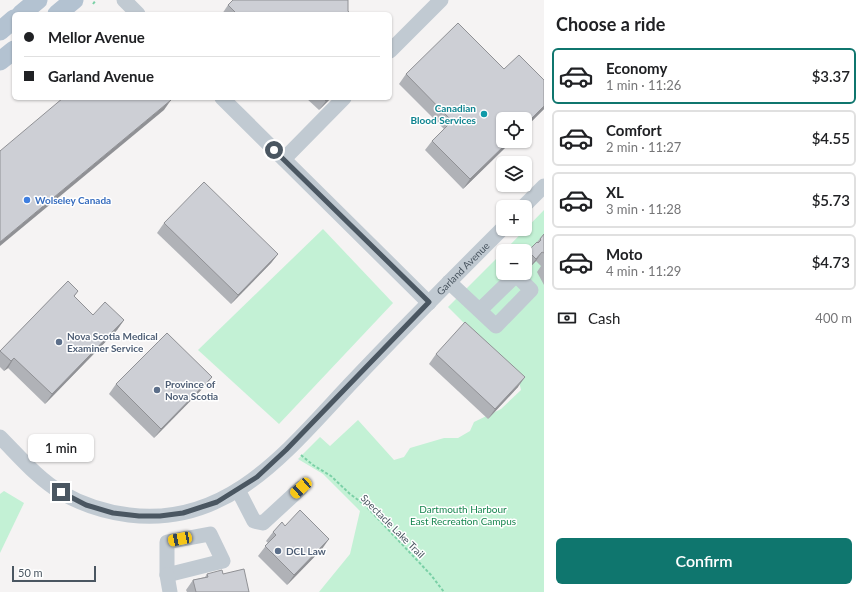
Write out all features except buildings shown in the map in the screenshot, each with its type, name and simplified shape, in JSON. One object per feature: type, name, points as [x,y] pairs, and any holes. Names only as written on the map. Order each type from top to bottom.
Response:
[{"type":"main road","points":[[23,12],[38,0]]},
{"type":"main road","points":[[59,12],[74,0]]},
{"type":"main road","points":[[0,31],[12,21]]},
{"type":"main road","points":[[0,61],[12,52]]},
{"type":"street","points":[[124,0],[136,12]]},
{"type":"street","points":[[392,50],[441,0]]},
{"type":"street","points":[[224,100],[429,302]]},
{"type":"street","points":[[284,159],[342,100]]},
{"type":"street","points":[[530,200],[544,186]]},
{"type":"street","name":"Garland Avenue","points":[[0,437],[46,481],[61,492],[86,505],[113,513],[139,516],[160,516],[188,512],[217,502],[257,477],[286,450],[496,235]]},
{"type":"street","points":[[450,282],[480,310]]},
{"type":"street","points":[[238,490],[254,521],[263,523],[301,488]]},
{"type":"street","points":[[188,512],[194,536]]},
{"type":"street","points":[[167,575],[223,561],[210,534],[167,542],[167,575],[170,592]]},
{"type":"path","points":[[93,4],[96,0]]},
{"type":"path","name":"Spectacle Lake Trail","points":[[286,450],[298,454],[330,476],[365,506],[431,575],[444,592]]},
{"type":"green space","name":"Dartmouth Harbour East Recreation Campus","points":[[544,210],[544,592],[319,592],[350,554],[360,511],[323,474],[298,459],[320,437],[330,446],[358,420],[394,460],[404,457],[410,448],[444,438],[458,438],[470,431],[474,422],[501,409],[521,390],[518,377],[448,307],[496,259],[496,280],[532,280],[532,244],[511,244],[519,236],[532,236],[532,222]]},
{"type":"green space","points":[[323,229],[393,303],[279,424],[198,350]]},
{"type":"green space","points":[[4,491],[24,503],[0,553],[0,494]]},
{"type":"place","name":"Canadian Blood Services","points":[[484,114]]},
{"type":"place","name":"Wolseley Canada","points":[[27,200]]},
{"type":"place","name":"Nova Scotia Medical Examiner Service","points":[[59,342]]},
{"type":"place","name":"Province of Nova Scotia","points":[[157,390]]},
{"type":"place","name":"DCL Law","points":[[278,551]]},
{"type":"route","points":[[61,492],[86,505],[113,513],[139,516],[160,516],[183,513],[217,502],[257,477],[286,450],[429,302],[274,150]]}]
